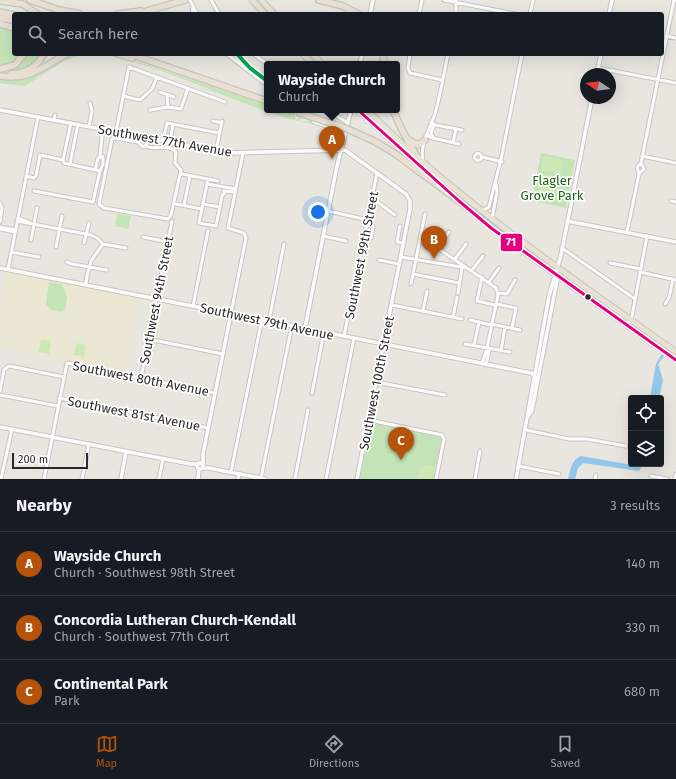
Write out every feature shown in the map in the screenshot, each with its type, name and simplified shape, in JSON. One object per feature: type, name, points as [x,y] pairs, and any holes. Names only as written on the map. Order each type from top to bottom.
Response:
[{"type":"highway","points":[[30,0],[69,12]]},
{"type":"highway","points":[[132,12],[147,10],[185,0]]},
{"type":"highway","points":[[252,0],[263,12]]},
{"type":"highway","points":[[261,0],[272,12]]},
{"type":"highway","points":[[319,0],[343,6],[354,12]]},
{"type":"highway","points":[[0,1],[23,4],[35,12]]},
{"type":"highway","points":[[142,12],[147,10]]},
{"type":"highway","points":[[0,12],[12,15]]},
{"type":"highway","points":[[0,18],[12,20]]},
{"type":"highway","points":[[0,24],[12,27]]},
{"type":"highway","points":[[0,69],[14,66],[23,56]]},
{"type":"highway","points":[[0,76],[22,73],[30,70],[43,56]]},
{"type":"highway","points":[[0,76],[14,78],[30,75],[63,56]]},
{"type":"highway","points":[[126,56],[168,68]]},
{"type":"highway","points":[[135,56],[264,100]]},
{"type":"highway","points":[[301,113],[345,128],[374,141],[394,153],[556,275],[676,360]]},
{"type":"highway","points":[[361,113],[458,201]]},
{"type":"highway","points":[[370,113],[417,157],[492,219],[676,352]]},
{"type":"highway","points":[[394,113],[417,157]]},
{"type":"highway","points":[[407,138],[418,145],[426,137]]},
{"type":"street","points":[[190,0],[196,12]]},
{"type":"street","points":[[211,0],[218,12]]},
{"type":"street","points":[[370,12],[373,0]]},
{"type":"street","points":[[419,12],[422,0]]},
{"type":"street","points":[[444,0],[456,1],[506,12]]},
{"type":"street","points":[[530,12],[533,0]]},
{"type":"street","points":[[609,12],[612,0]]},
{"type":"street","points":[[664,47],[675,0]]},
{"type":"street","points":[[456,1],[456,12]]},
{"type":"street","points":[[192,12],[193,7]]},
{"type":"street","points":[[666,36],[676,38]]},
{"type":"street","points":[[231,56],[264,83]]},
{"type":"street","points":[[410,56],[408,71],[412,74],[442,80]]},
{"type":"street","points":[[433,138],[433,123],[448,56]]},
{"type":"street","points":[[482,211],[489,207],[496,184],[522,56]]},
{"type":"street","points":[[598,68],[601,56]]},
{"type":"street","points":[[627,232],[639,174],[637,167],[641,163],[662,56]]},
{"type":"street","points":[[116,132],[129,67],[225,102]]},
{"type":"street","points":[[616,72],[676,84]]},
{"type":"street","points":[[123,96],[140,100],[152,89],[157,77]]},
{"type":"street","points":[[150,110],[168,107],[181,109],[188,88]]},
{"type":"street","points":[[160,92],[174,97]]},
{"type":"street","points":[[167,95],[168,107]]},
{"type":"street","points":[[89,126],[92,111],[90,103]]},
{"type":"street","points":[[516,479],[550,292],[558,268],[591,104]]},
{"type":"street","name":"Southwest 77th Avenue","points":[[0,110],[38,117],[55,118],[71,123],[216,151],[243,153],[341,149]]},
{"type":"street","points":[[308,113],[314,122],[330,127],[343,137]]},
{"type":"street","points":[[332,113],[348,123]]},
{"type":"street","points":[[305,328],[343,137],[350,113]]},
{"type":"street","points":[[8,269],[38,117]]},
{"type":"street","points":[[213,121],[222,122],[216,151]]},
{"type":"street","points":[[63,160],[71,123]]},
{"type":"street","points":[[163,141],[166,123],[219,134]]},
{"type":"street","points":[[433,123],[462,130]]},
{"type":"street","points":[[424,163],[422,156],[426,137],[433,123]]},
{"type":"street","points":[[70,164],[78,124]]},
{"type":"street","points":[[170,142],[173,124]]},
{"type":"street","points":[[453,142],[456,129]]},
{"type":"street","points":[[138,136],[138,142]]},
{"type":"street","points":[[95,170],[100,156],[102,137]]},
{"type":"street","points":[[426,137],[459,144]]},
{"type":"street","points":[[115,138],[138,142],[142,146],[150,148],[172,148],[176,152],[175,164],[181,170],[172,215],[168,219],[104,208],[99,205],[112,140],[115,138]]},
{"type":"street","points":[[146,146],[148,138]]},
{"type":"street","points":[[341,149],[350,153],[377,173]]},
{"type":"street","points":[[198,477],[246,238],[245,234],[228,228],[243,153]]},
{"type":"street","points":[[26,176],[35,177],[40,155],[63,160],[64,163],[100,171]]},
{"type":"street","points":[[34,191],[93,202],[104,158],[100,156]]},
{"type":"street","points":[[642,156],[676,163]]},
{"type":"street","points":[[482,157],[500,161]]},
{"type":"street","points":[[639,174],[644,169],[641,163]]},
{"type":"street","name":"Southwest 99th Street","points":[[344,336],[377,173]]},
{"type":"street","name":"Southwest 100th Street","points":[[357,479],[411,206],[410,200],[406,194],[377,173]]},
{"type":"street","points":[[182,174],[218,181]]},
{"type":"street","points":[[184,205],[190,176]]},
{"type":"street","points":[[208,179],[199,223],[216,226],[222,194],[235,190]]},
{"type":"street","points":[[207,184],[235,190]]},
{"type":"street","points":[[492,219],[497,191],[496,184]]},
{"type":"street","points":[[222,187],[225,192]]},
{"type":"street","points":[[493,190],[497,191]]},
{"type":"street","points":[[372,198],[395,215]]},
{"type":"street","points":[[672,201],[676,202]]},
{"type":"street","points":[[0,222],[1,204]]},
{"type":"street","points":[[176,204],[202,209]]},
{"type":"street","points":[[203,204],[220,207]]},
{"type":"street","points":[[31,240],[37,208]]},
{"type":"street","points":[[328,211],[368,220]]},
{"type":"street","points":[[411,284],[425,214]]},
{"type":"street","points":[[56,247],[62,216]]},
{"type":"street","points":[[17,219],[25,224],[30,223],[86,234],[97,238],[103,244],[126,248]]},
{"type":"street","name":"Southwest 94th Street","points":[[141,378],[172,221]]},
{"type":"street","points":[[567,221],[676,242]]},
{"type":"street","points":[[84,243],[89,223]]},
{"type":"street","points":[[367,225],[373,226],[371,238]]},
{"type":"street","points":[[400,226],[397,242],[404,243]]},
{"type":"street","points":[[0,228],[15,231]]},
{"type":"street","points":[[194,306],[208,232]]},
{"type":"street","points":[[438,248],[449,232]]},
{"type":"street","points":[[323,236],[346,241]]},
{"type":"street","points":[[628,326],[631,320],[647,236]]},
{"type":"street","points":[[144,237],[168,242]]},
{"type":"street","points":[[420,240],[438,248],[472,270],[489,282],[497,291],[507,294],[515,280]]},
{"type":"street","points":[[85,284],[91,261],[103,244]]},
{"type":"street","points":[[269,321],[284,244]]},
{"type":"street","points":[[455,259],[466,244]]},
{"type":"street","points":[[562,248],[635,299]]},
{"type":"street","points":[[11,252],[39,258]]},
{"type":"street","points":[[472,270],[483,256]]},
{"type":"street","points":[[401,257],[467,268]]},
{"type":"street","points":[[379,260],[399,264]]},
{"type":"street","points":[[67,262],[89,268],[107,270]]},
{"type":"street","points":[[610,263],[674,279],[669,298],[664,304]]},
{"type":"street","name":"Southwest 79th Avenue","points":[[0,268],[534,374]]},
{"type":"street","points":[[458,293],[462,268]]},
{"type":"street","points":[[489,282],[499,268]]},
{"type":"street","points":[[413,274],[459,283]]},
{"type":"street","points":[[528,416],[532,410],[557,286],[556,275]]},
{"type":"street","points":[[482,277],[476,301],[516,308],[512,328]]},
{"type":"street","points":[[557,286],[561,283],[568,283]]},
{"type":"street","points":[[422,311],[427,291]]},
{"type":"street","points":[[484,364],[489,351],[487,348],[496,304],[497,291]]},
{"type":"street","points":[[550,292],[554,299]]},
{"type":"street","points":[[452,317],[457,297]]},
{"type":"street","points":[[392,305],[462,319]]},
{"type":"street","points":[[232,472],[262,319]]},
{"type":"street","points":[[470,320],[520,330]]},
{"type":"street","points":[[474,345],[479,322]]},
{"type":"street","points":[[0,427],[263,479],[292,325]]},
{"type":"street","points":[[501,351],[505,327]]},
{"type":"street","points":[[312,393],[324,332]]},
{"type":"street","name":"Southwest 99th Street","points":[[326,479],[354,338]]},
{"type":"street","points":[[148,339],[223,354]]},
{"type":"street","points":[[465,344],[510,352]]},
{"type":"street","name":"Southwest 80th Avenue","points":[[0,392],[6,367],[11,366],[64,377],[67,363],[215,393]]},
{"type":"street","points":[[534,374],[537,384]]},
{"type":"street","points":[[44,479],[64,377]]},
{"type":"street","points":[[376,382],[445,395]]},
{"type":"street","name":"Southwest 81st Avenue","points":[[0,395],[58,406]]},
{"type":"street","name":"Southwest 81st Avenue","points":[[59,398],[208,428]]},
{"type":"street","points":[[295,479],[308,410]]},
{"type":"street","points":[[369,420],[442,435],[444,440],[436,479]]},
{"type":"street","points":[[1,479],[12,429]]},
{"type":"street","points":[[526,430],[569,439],[587,439],[626,446]]},
{"type":"street","points":[[82,479],[89,444]]},
{"type":"street","points":[[475,479],[480,451]]},
{"type":"street","points":[[121,479],[126,452]]},
{"type":"street","points":[[159,479],[163,459]]},
{"type":"street","points":[[518,466],[559,474]]},
{"type":"street","points":[[238,479],[239,474]]},
{"type":"street","points":[[675,479],[676,474]]},
{"type":"street","points":[[651,476],[667,479]]},
{"type":"shaded area","points":[[7,272],[140,298],[125,372],[0,347],[0,305]]},
{"type":"green space","points":[[0,26],[12,30],[12,56],[20,56],[16,62],[0,67]]},
{"type":"green space","points":[[23,56],[39,56],[33,63],[23,69],[0,73],[0,70],[14,68]]},
{"type":"green space","points":[[67,56],[78,56],[64,61],[25,86],[0,83],[0,78],[21,78],[37,73]]},
{"type":"green space","points":[[109,56],[120,56],[264,104],[264,110],[156,69]]},
{"type":"green space","points":[[273,113],[295,113],[295,120]]},
{"type":"green space","points":[[365,113],[448,187],[528,249],[517,244],[467,204]]},
{"type":"green space","points":[[302,115],[300,121],[308,122],[309,119],[320,126],[295,120]]},
{"type":"green space","name":"Flagler Grove Park","points":[[541,153],[575,160],[566,208],[532,201]]},
{"type":"green space","points":[[544,156],[563,160],[560,173],[541,170]]},
{"type":"green space","points":[[541,174],[558,177],[552,203],[535,199]]},
{"type":"green space","points":[[117,214],[131,216],[128,229],[115,226]]},
{"type":"green space","points":[[49,282],[62,284],[67,297],[65,310],[62,312],[51,310],[46,304]]},
{"type":"green space","points":[[41,339],[51,341],[49,354],[38,352]]},
{"type":"green space","points":[[76,343],[86,345],[84,357],[74,355]]},
{"type":"green space","points":[[372,423],[441,436],[443,440],[435,479],[358,479],[369,425]]},
{"type":"green space","points":[[425,465],[431,465],[436,468],[434,479],[419,478],[419,470]]},
{"type":"water","points":[[662,354],[664,356],[658,364],[663,380],[660,395],[651,395],[656,364]]},
{"type":"water","points":[[581,456],[628,464],[628,467],[641,467],[639,471],[583,463],[578,468],[575,479],[568,479],[573,462]]},
{"type":"transit line","points":[[239,56],[250,68],[264,79]]},
{"type":"transit line","name":"71","points":[[361,113],[491,228],[676,360]]},
{"type":"place","name":"Wayside Church","points":[[332,159]]},
{"type":"place","name":"Concordia Lutheran Church-Kendall","points":[[434,259]]},
{"type":"place","name":"Continental Park","points":[[401,460]]}]
